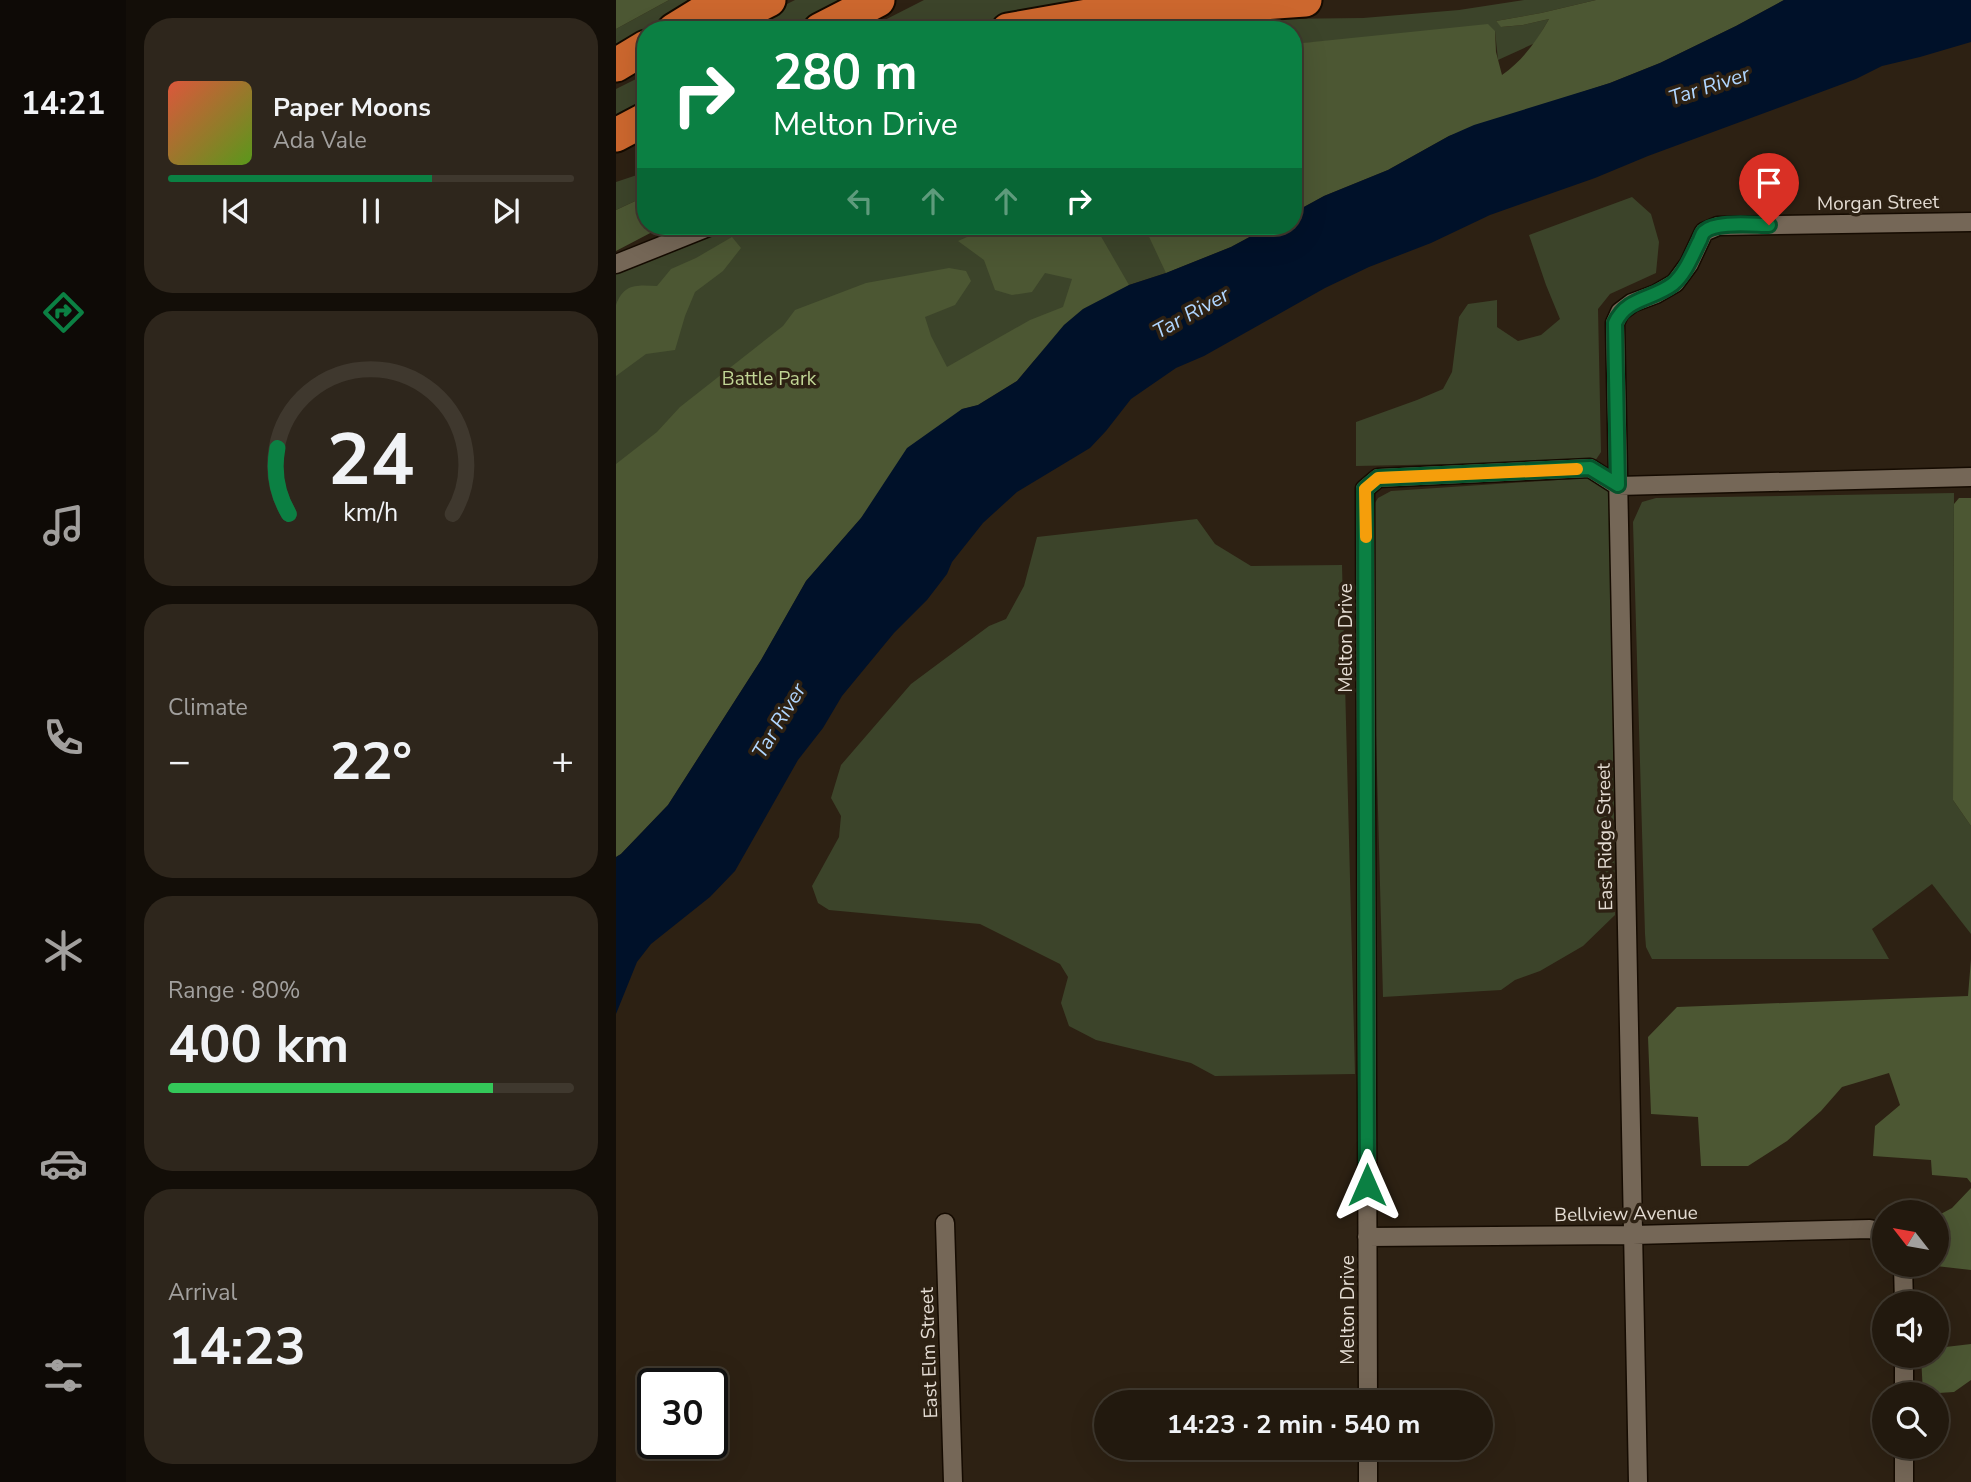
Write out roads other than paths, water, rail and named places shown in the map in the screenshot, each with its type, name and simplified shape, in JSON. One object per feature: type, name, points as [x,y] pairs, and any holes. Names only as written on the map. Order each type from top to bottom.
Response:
[{"type":"highway","points":[[689,21],[723,0]]},
{"type":"highway","points":[[728,21],[769,0]]},
{"type":"highway","points":[[837,21],[878,0]]},
{"type":"highway","points":[[1059,21],[1093,15],[1305,0]]},
{"type":"highway","points":[[616,65],[637,52]]},
{"type":"highway","points":[[616,77],[637,66]]},
{"type":"highway","points":[[616,135],[637,124]]},
{"type":"highway","points":[[616,151],[637,144]]},
{"type":"street","name":"Morgan Street","points":[[1704,232],[1718,226],[1971,222]]},
{"type":"street","name":"East Ridge Street","points":[[1638,1482],[1615,323],[1620,312],[1632,303],[1675,283],[1689,264],[1704,232]]},
{"type":"street","points":[[616,264],[688,235]]},
{"type":"street","name":"Melton Drive","points":[[1368,1390],[1365,489],[1378,478],[1590,468],[1618,485]]},
{"type":"street","points":[[1618,485],[1971,477]]},
{"type":"street","name":"East Elm Street","points":[[945,1223],[953,1482]]},
{"type":"street","name":"Bellview Avenue","points":[[1367,1237],[1872,1230]]},
{"type":"street","points":[[1904,1459],[1904,1482]]},
{"type":"street","points":[[1368,1460],[1368,1482]]},
{"type":"water","name":"Tar River","points":[[1784,0],[1971,0],[1971,42],[1882,66],[1856,79],[1490,215],[1325,288],[1204,356],[1176,368],[1131,399],[1090,448],[1017,492],[983,523],[952,562],[947,574],[927,600],[894,633],[842,696],[823,728],[798,760],[735,871],[710,897],[651,944],[637,962],[616,1014],[616,857],[668,805],[761,660],[806,581],[861,518],[907,448],[962,409],[978,405],[1017,381],[1064,325],[1083,309],[1129,285],[1231,247],[1253,235],[1302,235],[1302,208],[1324,196],[1388,170],[1474,125],[1610,83],[1660,63]]},
{"type":"park label","name":"Battle Park","points":[[769,378]]}]
